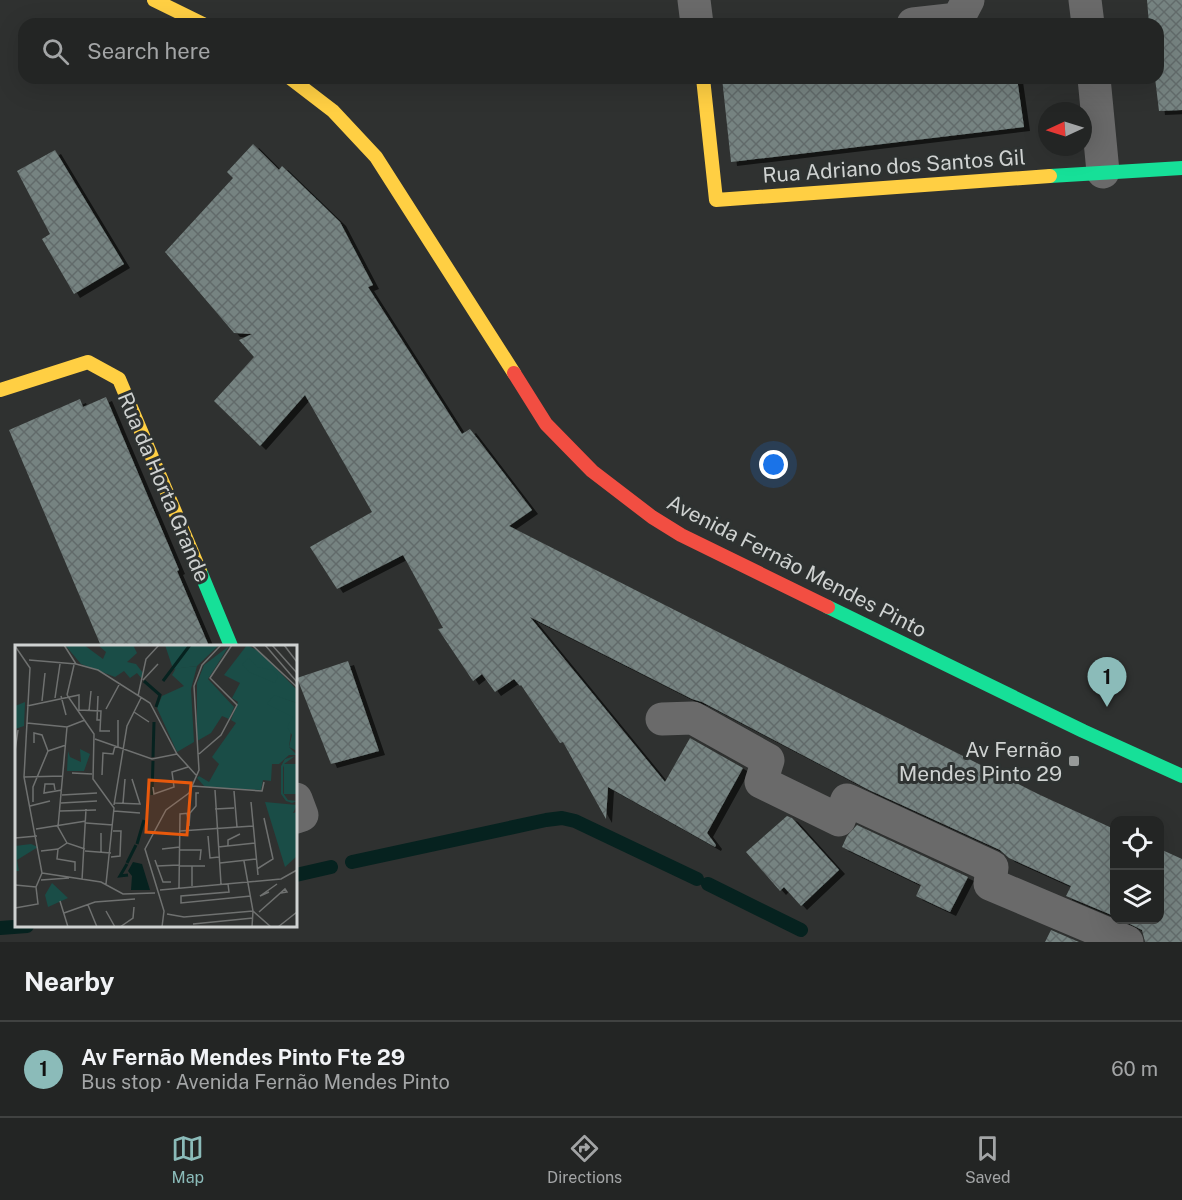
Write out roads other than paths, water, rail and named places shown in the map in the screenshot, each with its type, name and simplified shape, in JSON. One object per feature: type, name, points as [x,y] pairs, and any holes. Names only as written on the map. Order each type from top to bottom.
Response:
[{"type":"main road","points":[[154,0],[191,18]]},
{"type":"main road","name":"Avenida Fernão Mendes Pinto","points":[[298,84],[333,111],[376,157],[546,424],[592,471],[652,517],[681,535],[1072,726],[1182,776]]},
{"type":"main road","name":"Rua Adriano dos Santos Gil","points":[[704,84],[716,200],[1182,168]]},
{"type":"main road","name":"Rua da Horta Grande","points":[[0,390],[88,362],[119,379],[231,645]]},
{"type":"street","points":[[694,0],[696,18]]},
{"type":"street","points":[[959,18],[968,0]]},
{"type":"street","points":[[1086,0],[1088,18]]},
{"type":"street","points":[[1095,84],[1103,172]]},
{"type":"street","points":[[662,719],[693,717],[768,760],[760,782],[839,820],[847,800],[992,867],[990,884],[1127,942]]},
{"type":"street","points":[[297,802],[302,815],[297,817]]},
{"type":"waterway","points":[[352,862],[562,818],[575,821],[697,879]]},
{"type":"waterway","points":[[297,875],[331,867]]},
{"type":"waterway","points":[[708,884],[801,930]]},
{"type":"waterway","points":[[0,928],[15,927]]},
{"type":"place","name":"Av Fernão Mendes Pinto Fte 29","points":[[1107,707]]},
{"type":"place","name":"Av Fernão Mendes Pinto 29","points":[[1074,761]]}]
